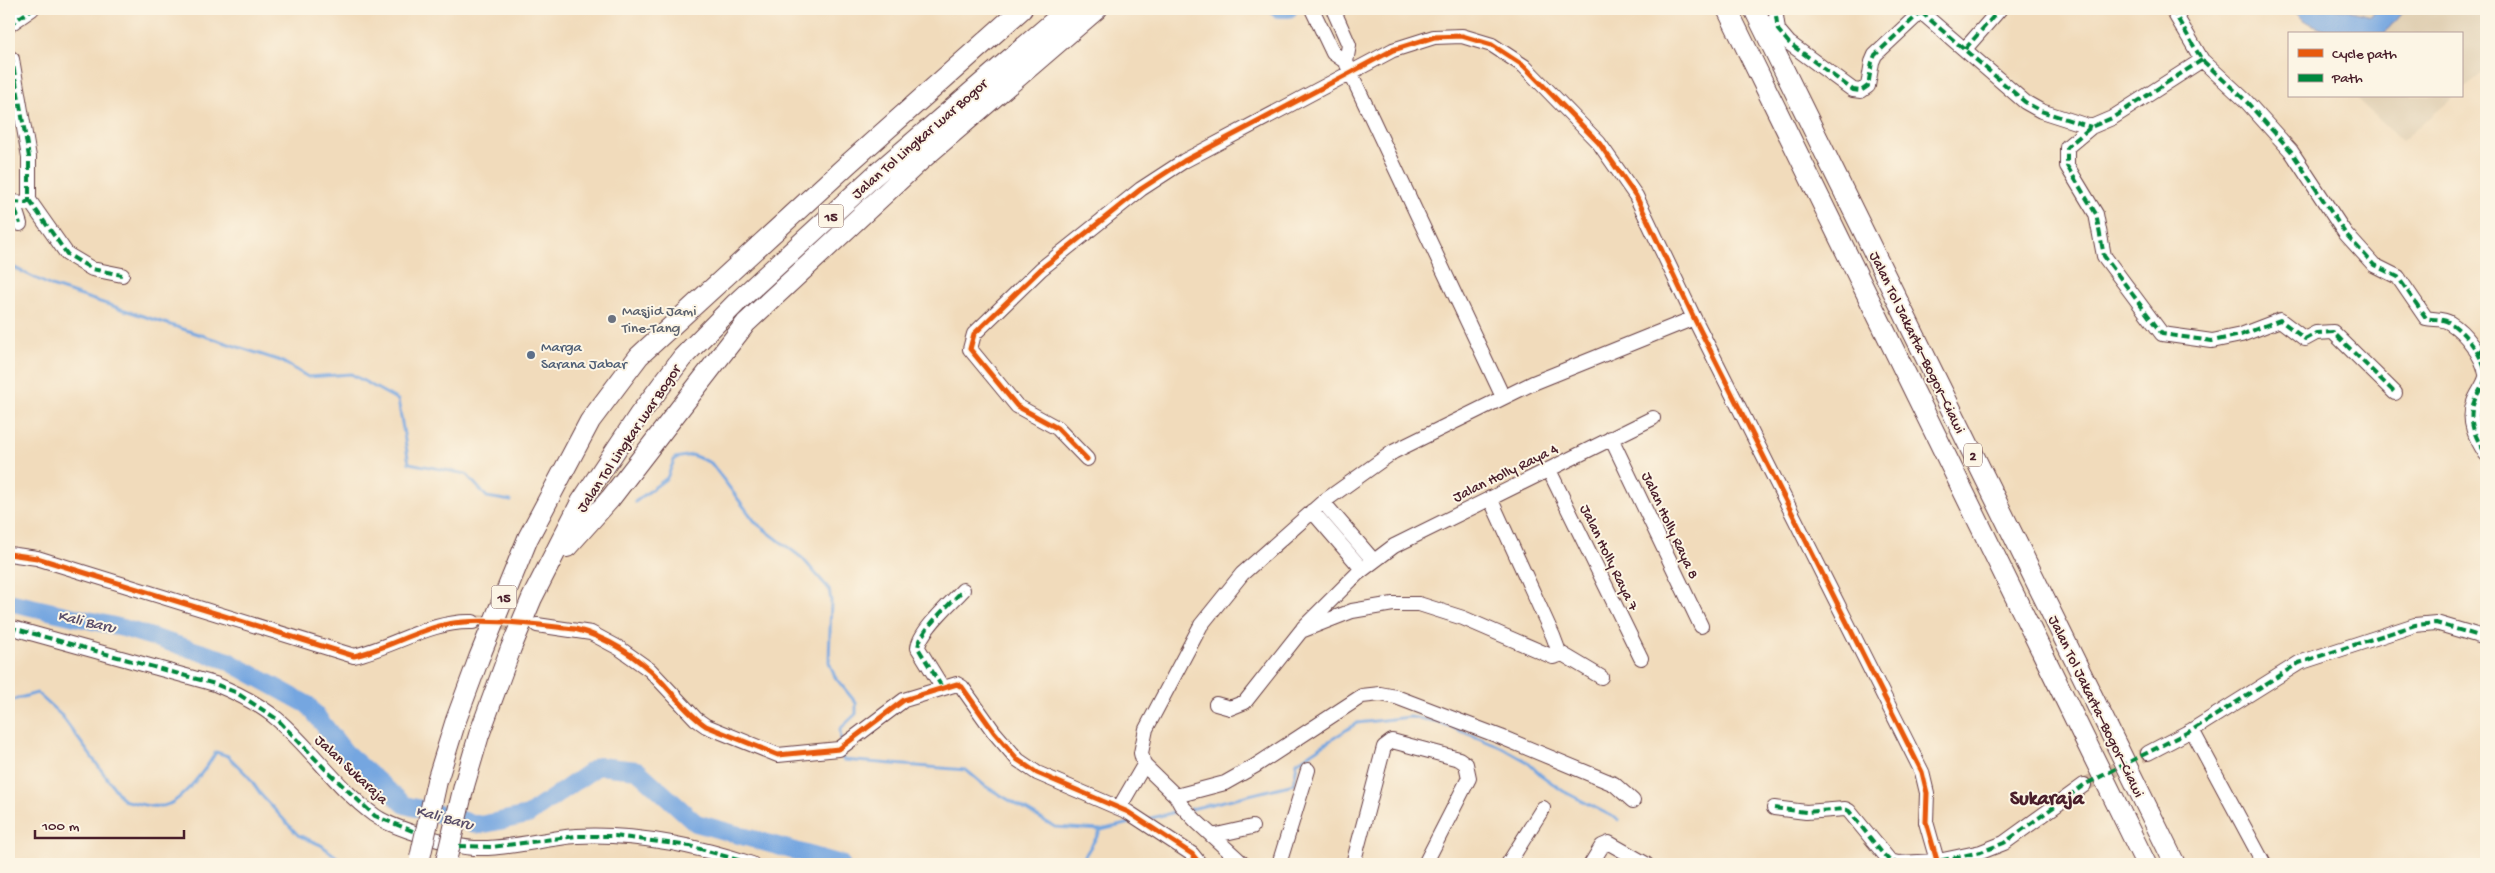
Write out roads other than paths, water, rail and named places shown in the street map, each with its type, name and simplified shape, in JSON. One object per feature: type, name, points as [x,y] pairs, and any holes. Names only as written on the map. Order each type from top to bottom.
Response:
[{"type":"highway","name":"Jalan Tol Lingkar Luar Bogor","points":[[419,861],[438,781],[456,720],[479,658],[528,538],[590,421],[639,356],[841,170],[1022,9]]},
{"type":"highway","name":"Jalan Tol Lingkar Luar Bogor","points":[[445,863],[479,735],[532,598],[582,502],[639,415],[682,358],[736,303],[874,176],[1068,9]]},
{"type":"highway","points":[[548,568],[610,499],[746,323],[920,162],[1097,9]]},
{"type":"highway","name":"Jalan Tol Jakarta–Bogor–Ciawi","points":[[1727,9],[2146,864]]},
{"type":"highway","name":"Jalan Tol Jakarta–Bogor–Ciawi","points":[[1754,9],[2175,864]]},
{"type":"street","points":[[9,25],[32,9]]},
{"type":"street","points":[[1312,9],[1333,52],[1349,68],[1502,397]]},
{"type":"street","points":[[1333,9],[1349,44],[1349,68]]},
{"type":"street","points":[[1965,49],[2000,9]]},
{"type":"street","points":[[2172,9],[2202,60],[2245,100],[2291,151],[2345,233],[2364,255],[2374,265],[2398,277],[2426,318],[2450,323],[2482,349],[2486,376],[2474,402],[2471,417],[2478,441],[2486,454]]},
{"type":"street","points":[[1776,16],[1778,30],[1789,43],[1853,90],[1862,91],[1868,86],[1875,55],[1922,10],[2025,102],[2041,111],[2091,127]]},
{"type":"street","points":[[1087,459],[1057,428],[1017,406],[970,349],[974,334],[1041,269],[1141,189],[1184,161],[1349,68],[1393,50],[1434,37],[1462,36],[1492,45],[1524,66],[1599,144],[1636,196],[1694,318],[1922,772],[1927,793],[1926,822],[1938,863]]},
{"type":"street","points":[[9,57],[12,59],[29,157],[29,200],[67,254],[92,269],[122,275]]},
{"type":"street","points":[[2202,60],[2112,118],[2091,127],[2067,147],[2067,166],[2096,214],[2104,256],[2162,334],[2212,341],[2241,335],[2280,320],[2305,339],[2316,333],[2333,332],[2395,393]]},
{"type":"street","points":[[20,224],[11,202],[25,202],[29,200]]},
{"type":"street","points":[[1243,864],[1196,821],[1144,765],[1141,753],[1146,729],[1201,625],[1242,574],[1317,507],[1393,452],[1502,397],[1694,318]]},
{"type":"street","name":"Jalan Holly Raya 4","points":[[1216,704],[1230,708],[1245,702],[1300,631],[1368,565],[1418,533],[1653,418]]},
{"type":"street","name":"Jalan Holly Raya 8","points":[[1611,438],[1701,626]]},
{"type":"street","name":"Jalan Holly Raya 7","points":[[1549,470],[1641,658]]},
{"type":"street","points":[[1490,498],[1559,652],[1601,677]]},
{"type":"street","points":[[1317,507],[1368,565]]},
{"type":"street","points":[[9,554],[37,558],[354,656],[376,651],[447,624],[473,622]]},
{"type":"street","points":[[942,686],[918,648],[918,644],[923,634],[962,590]]},
{"type":"street","points":[[1300,631],[1352,611],[1393,604],[1419,604],[1464,618],[1552,657],[1557,656],[1559,652]]},
{"type":"street","points":[[2148,753],[2192,730],[2299,663],[2414,625],[2436,623],[2486,638]]},
{"type":"street","points":[[537,625],[591,633],[619,648],[650,670],[696,719],[706,726],[778,755],[794,755],[842,747],[904,700],[942,686],[957,684],[962,687],[994,732],[1018,760],[1038,773],[1124,810],[1146,822],[1192,854],[1200,864]]},
{"type":"street","name":"Jalan Sukaraja","points":[[9,627],[215,684],[235,692],[277,719],[328,772],[375,816],[459,846],[492,847],[576,836],[616,836],[690,846],[752,864]]},
{"type":"street","points":[[1178,801],[1225,783],[1255,766],[1362,696],[1371,694],[1396,697],[1501,737],[1614,784],[1633,801]]},
{"type":"street","points":[[2192,730],[2264,864]]},
{"type":"street","points":[[1353,864],[1384,747],[1392,741],[1459,759],[1466,764],[1469,778],[1425,864]]},
{"type":"street","points":[[1124,810],[1144,765]]},
{"type":"street","points":[[1279,864],[1308,770]]},
{"type":"street","points":[[1774,808],[1806,812],[1844,809],[1849,811],[1890,860],[1898,863],[1938,863],[1981,852],[2004,843],[2084,785]]},
{"type":"street","points":[[1508,864],[1543,808]]},
{"type":"street","points":[[1212,836],[1252,827]]},
{"type":"street","points":[[1591,864],[1602,846],[1609,843],[1646,864]]},
{"type":"water","points":[[2292,9],[2344,9],[2371,16],[2376,9],[2405,9],[2386,32],[2334,32],[2323,29],[2301,18]]},
{"type":"waterway","points":[[1278,9],[1289,9]]},
{"type":"waterway","points":[[9,261],[13,267],[51,286],[281,361],[308,377],[351,374],[398,400],[409,463],[466,474],[487,497],[511,501]]},
{"type":"waterway","points":[[635,502],[667,478],[675,458],[692,455],[711,463],[756,523],[802,558],[829,589],[831,601],[829,662],[835,677],[856,703],[856,714],[840,729],[841,742]]},
{"type":"waterway","name":"Kali Baru","points":[[9,602],[123,628],[226,660],[308,705],[345,752],[405,805],[480,825],[528,815],[598,766],[637,770],[696,823],[841,864]]},
{"type":"waterway","points":[[9,701],[37,693],[61,715],[123,800],[153,806],[169,804],[188,789],[202,773],[216,752],[228,756],[248,776],[262,796],[298,835],[321,845],[342,861]]},
{"type":"waterway","points":[[1191,809],[1294,784],[1297,762],[1357,723],[1410,717],[1439,722],[1503,748],[1526,761],[1563,791],[1619,820]]},
{"type":"waterway","points":[[842,755],[843,760],[966,770],[985,786],[1055,827],[1101,830]]},
{"type":"waterway","points":[[1147,819],[1180,811]]},
{"type":"waterway","points":[[1071,864],[1083,859],[1101,830],[1134,822]]},
{"type":"tunnel","points":[[473,622],[529,625]]},
{"type":"tunnel","points":[[2084,785],[2148,753]]},
{"type":"place","name":"Masjid Jami Tine-Tang","points":[[612,319]]},
{"type":"place","name":"Marga Sarana Jabar","points":[[531,355]]},
{"type":"district","name":"Sukaraja","points":[[2047,797]]}]
